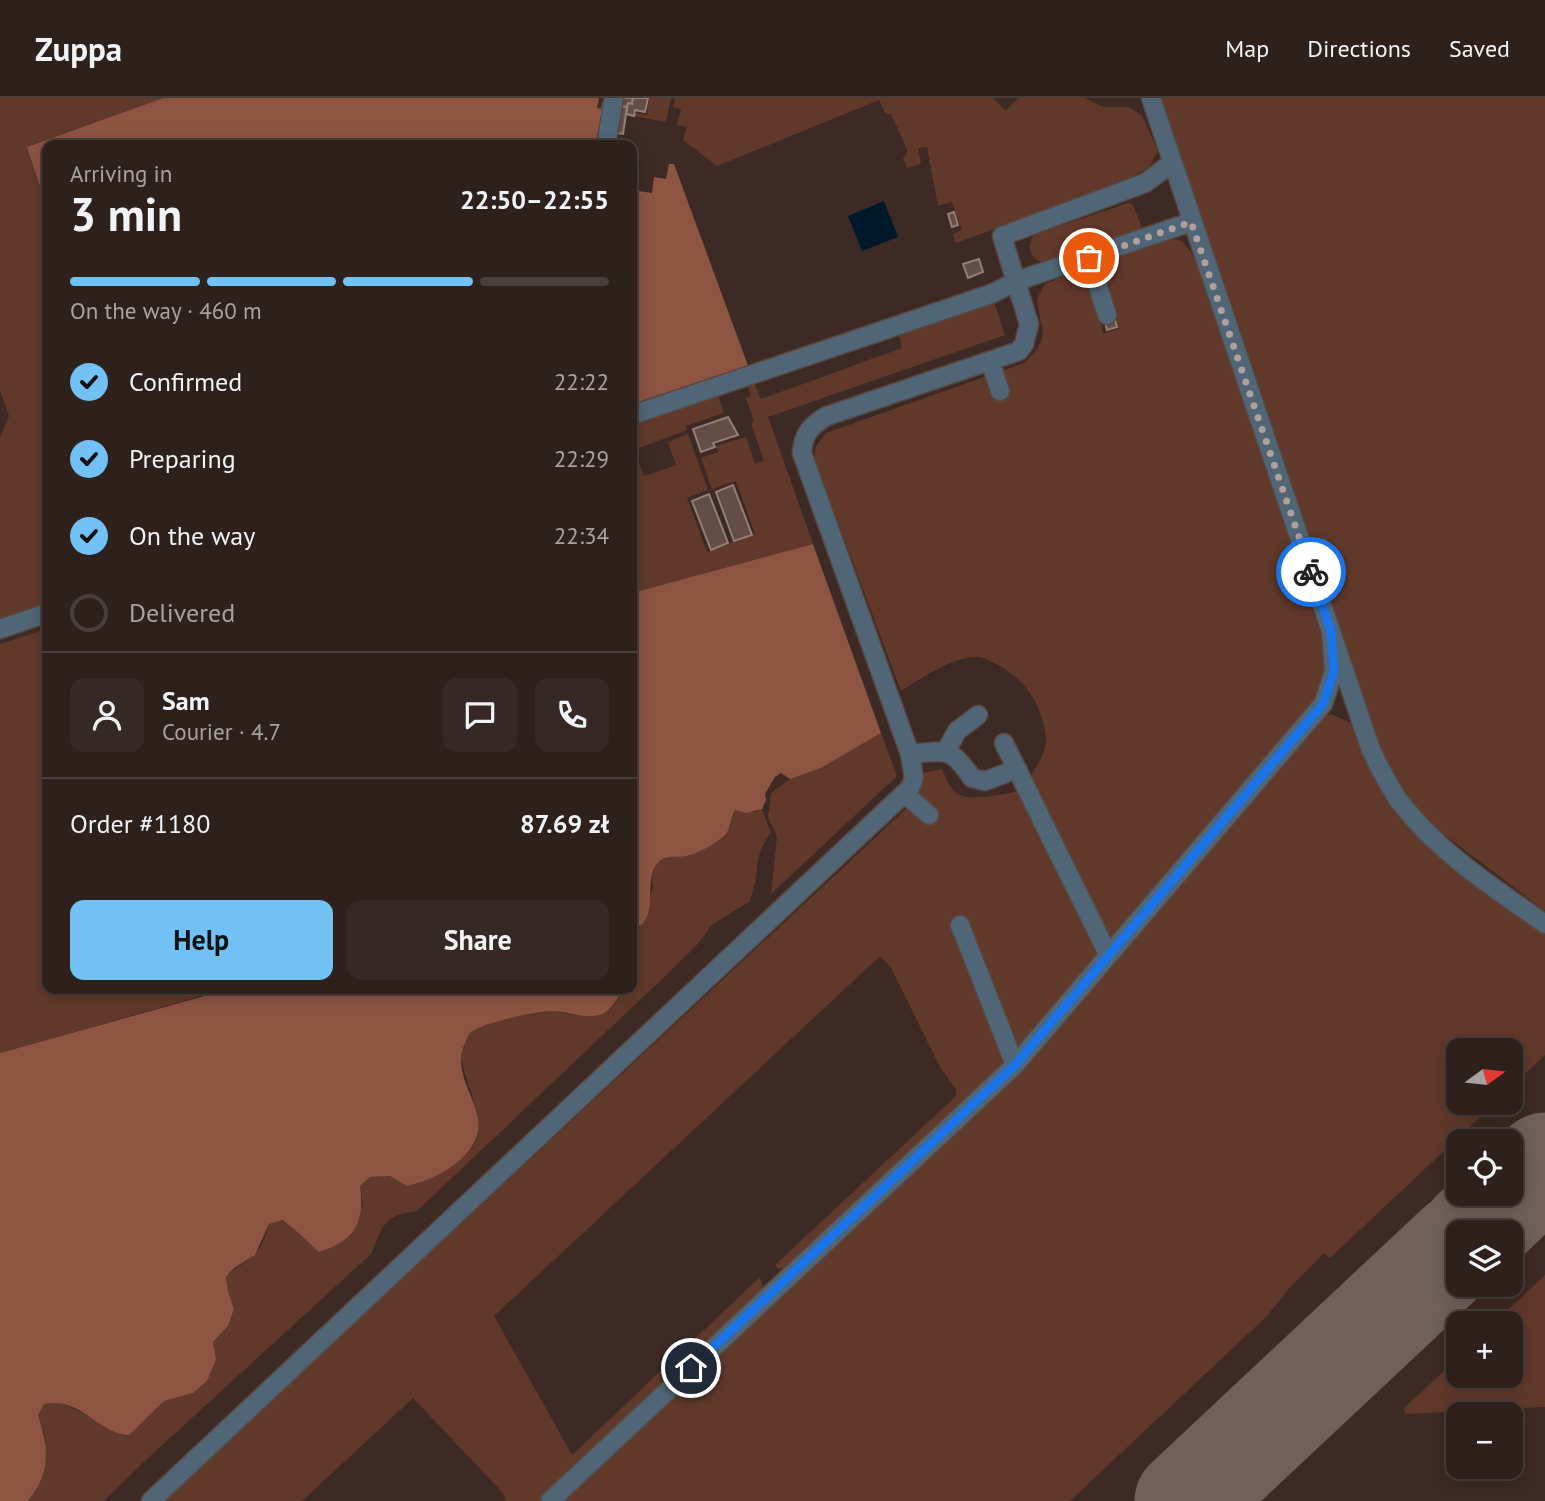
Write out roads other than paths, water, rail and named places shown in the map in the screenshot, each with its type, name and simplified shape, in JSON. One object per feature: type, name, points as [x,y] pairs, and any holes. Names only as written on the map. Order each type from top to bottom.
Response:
[{"type":"lane","points":[[1151,98],[1371,750],[1399,800],[1430,836],[1460,862],[1545,923]]},
{"type":"lane","points":[[607,140],[612,105]]},
{"type":"lane","points":[[151,1501],[905,794],[914,779],[910,754],[802,453],[803,440],[814,423],[827,416],[1019,351],[1024,344],[1029,324],[1002,236],[1145,183],[1172,163]]},
{"type":"lane","points":[[637,413],[991,294],[1017,282],[1191,222]]},
{"type":"lane","points":[[1089,258],[1107,315]]},
{"type":"lane","points":[[990,361],[1000,391]]},
{"type":"lane","points":[[0,629],[42,615]]},
{"type":"lane","points":[[550,1501],[1015,1065],[1323,704],[1334,671],[1331,631]]},
{"type":"lane","points":[[946,751],[957,731],[978,715]]},
{"type":"lane","points":[[1004,743],[1108,954]]},
{"type":"lane","points":[[910,754],[946,751],[960,760],[972,778],[985,780],[1017,769]]},
{"type":"lane","points":[[905,794],[929,815]]},
{"type":"lane","points":[[960,925],[1015,1065]]},
{"type":"water","points":[[884,201],[898,237],[862,251],[848,216]]}]
